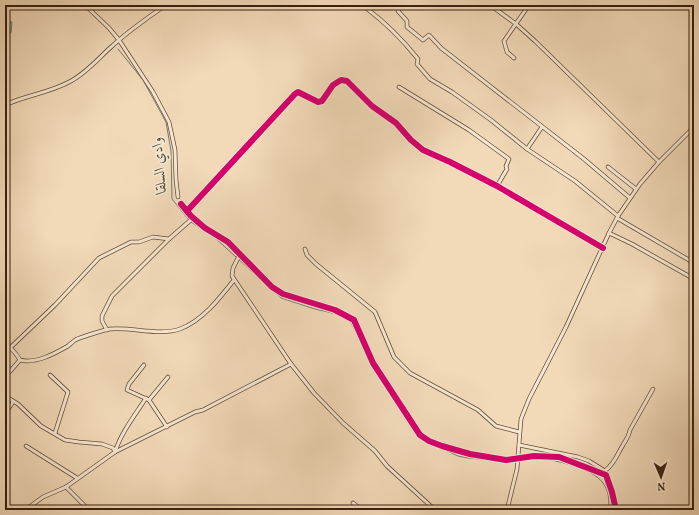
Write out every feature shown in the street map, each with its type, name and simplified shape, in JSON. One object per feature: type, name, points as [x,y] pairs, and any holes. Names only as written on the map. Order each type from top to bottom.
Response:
[{"type":"street","points":[[85,5],[119,40],[153,92],[169,122],[175,150],[178,197]]},
{"type":"street","points":[[5,105],[15,100],[36,96],[71,81],[91,66],[119,40],[166,5]]},
{"type":"street","points":[[365,5],[366,8],[376,15],[402,39],[418,59],[417,64],[430,79],[452,92],[575,181],[618,217],[694,263]]},
{"type":"street","points":[[401,5],[398,11],[407,21],[407,26],[412,32],[423,40],[429,35],[441,48],[542,128],[584,159],[630,198]]},
{"type":"street","points":[[490,5],[516,24],[659,162]]},
{"type":"street","points":[[514,58],[507,52],[504,41],[530,5]]},
{"type":"street","points":[[187,211],[295,94],[298,92],[318,102],[322,101],[333,85],[341,80],[347,81],[372,106],[396,123],[411,140],[423,150],[496,186],[603,248]]},
{"type":"street","points":[[399,88],[469,130],[509,159],[506,166],[507,168],[496,186]]},
{"type":"street","points":[[507,510],[517,469],[521,419],[529,399],[566,327],[609,233],[636,189],[659,162],[694,127]]},
{"type":"street","points":[[528,148],[542,128]]},
{"type":"street","points":[[608,167],[636,189]]},
{"type":"street","points":[[181,204],[204,228],[228,242],[272,287],[283,294],[335,310],[354,320],[373,363],[420,435],[429,441],[442,446],[470,454],[506,460],[534,456],[559,457],[606,475],[616,510]]},
{"type":"street","points":[[107,330],[102,321],[102,316],[112,296],[169,239],[193,218]]},
{"type":"street","points":[[609,233],[632,244],[694,279]]},
{"type":"street","points":[[11,347],[55,305],[99,258],[132,242],[139,242],[153,237],[169,239]]},
{"type":"street","points":[[305,250],[306,255],[316,264],[375,312],[394,357],[410,373],[478,410],[496,426],[519,432]]},
{"type":"street","points":[[240,254],[233,268],[232,276],[261,322],[291,364],[314,393],[343,423],[366,442],[387,466],[435,510]]},
{"type":"street","points":[[5,345],[11,347],[20,360],[28,362],[39,360],[68,346],[75,340],[107,330],[164,330],[181,328],[200,317],[222,296],[234,280]]},
{"type":"street","points":[[5,380],[6,376],[20,360]]},
{"type":"street","points":[[25,510],[43,497],[66,487],[76,478],[115,452],[267,378],[291,364]]},
{"type":"street","points":[[144,365],[129,384],[127,390],[147,399],[167,426]]},
{"type":"street","points":[[50,375],[68,392],[54,433]]},
{"type":"street","points":[[115,452],[130,423],[147,399],[168,377]]},
{"type":"street","points":[[519,445],[578,457],[589,461],[605,471],[613,464],[619,454],[630,430],[653,390]]},
{"type":"street","points":[[5,396],[41,426],[65,440],[102,444],[113,448],[115,452]]},
{"type":"street","points":[[5,414],[13,402]]},
{"type":"street","points":[[26,446],[76,478]]},
{"type":"street","points":[[66,487],[89,510]]},
{"type":"street","points":[[353,503],[362,510]]},
{"type":"shaded area","points":[[5,21],[12,22],[11,33],[5,32]]},
{"type":"waterway","name":"وادي السلقا","points":[[118,49],[143,80],[166,122],[171,151],[172,199],[189,220]]},
{"type":"waterway","name":"وادي السلقا","points":[[191,222],[214,237],[281,298],[315,309],[341,315]]},
{"type":"waterway","name":"وادي السلقا","points":[[344,316],[350,321],[370,359]]},
{"type":"waterway","name":"وادي السلقا","points":[[372,364],[378,376],[416,431]]},
{"type":"waterway","name":"وادي السلقا","points":[[419,436],[422,439],[458,456],[513,462]]},
{"type":"waterway","name":"وادي السلقا","points":[[522,460],[535,457]]},
{"type":"waterway","name":"وادي السلقا","points":[[540,458],[583,469],[598,478],[608,492],[609,510]]},
{"type":"cycle path","points":[[187,211],[295,94],[298,92],[318,102],[322,101],[333,85],[341,80],[347,81],[372,106],[396,123],[411,140],[423,150],[497,186],[603,248]]},
{"type":"cycle path","points":[[181,204],[191,216],[205,228],[228,242],[272,287],[283,294],[335,310],[354,320],[373,363],[420,435],[429,441],[442,446],[470,454],[506,460],[534,456],[559,457],[606,475],[616,510]]}]
